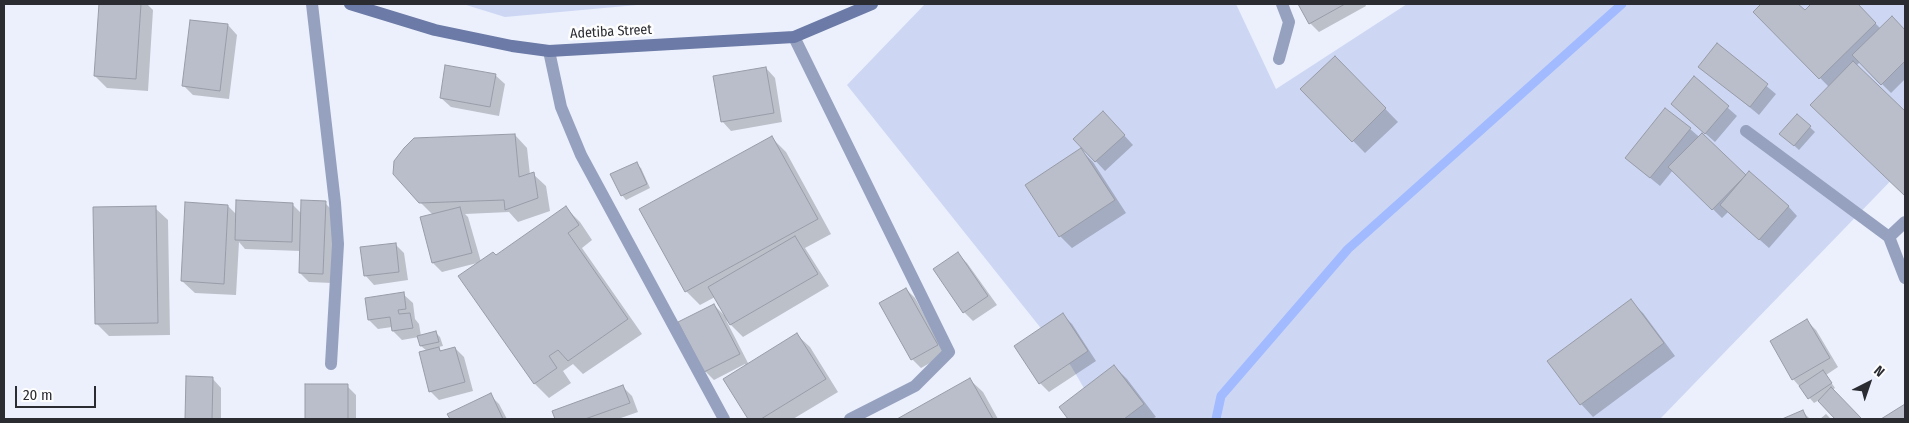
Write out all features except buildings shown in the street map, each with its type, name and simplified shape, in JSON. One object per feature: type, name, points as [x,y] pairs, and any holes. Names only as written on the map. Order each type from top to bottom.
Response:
[{"type":"street","points":[[312,4],[338,244],[331,364]]},
{"type":"street","name":"Adetiba Street","points":[[350,4],[435,30],[512,46],[548,50],[794,37],[872,4]]},
{"type":"street","points":[[1279,59],[1289,22],[1282,4]]},
{"type":"street","points":[[794,37],[949,352],[915,386],[850,419]]},
{"type":"street","points":[[548,50],[561,107],[581,155],[724,419]]},
{"type":"street","points":[[1746,132],[1889,237],[1905,278]]},
{"type":"street","points":[[1889,237],[1905,222]]},
{"type":"shaded area","points":[[463,4],[648,4],[505,17]]},
{"type":"shaded area","points":[[925,4],[1236,4],[1276,89],[1407,4],[1905,4],[1905,166],[1660,419],[1102,419],[1071,366],[847,85]]},
{"type":"waterway","points":[[1216,419],[1221,396],[1348,249],[1622,4]]}]
